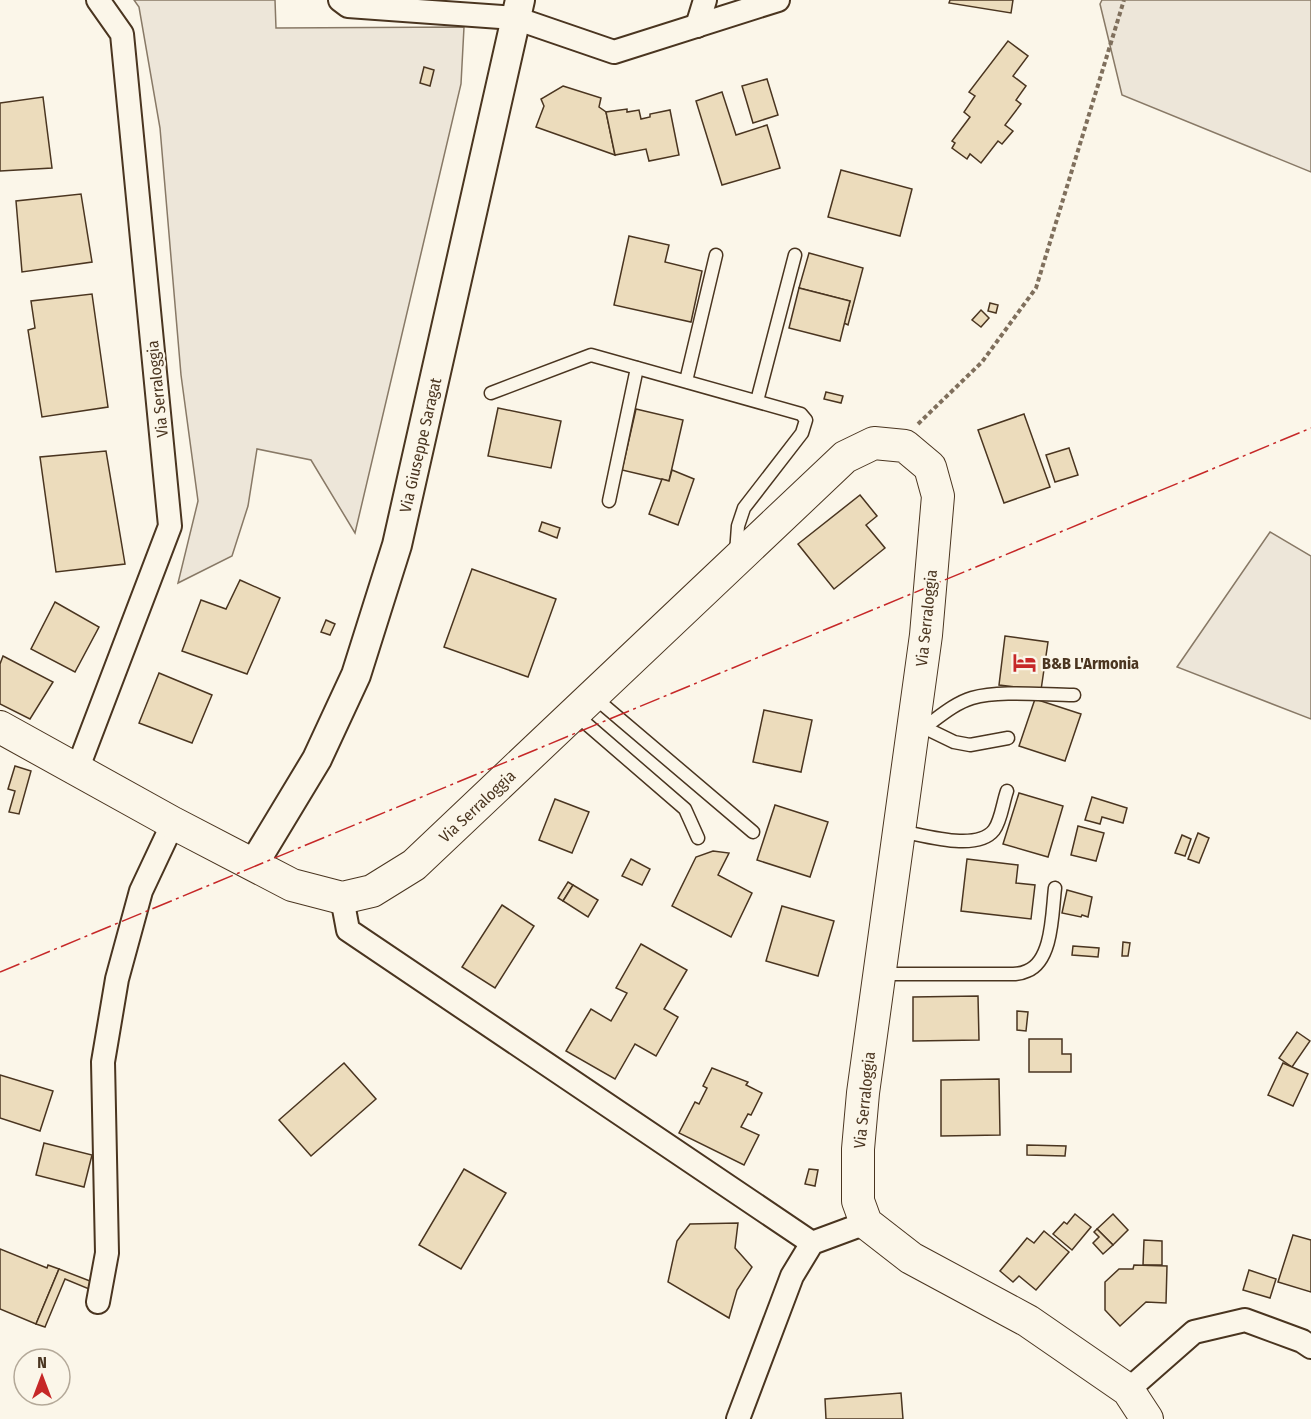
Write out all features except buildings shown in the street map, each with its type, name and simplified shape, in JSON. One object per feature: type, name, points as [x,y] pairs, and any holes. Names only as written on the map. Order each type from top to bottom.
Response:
[{"type":"main road","name":"Via Serraloggia","points":[[0,727],[173,823],[292,885],[342,898],[372,891],[414,865],[845,457],[874,443],[905,446],[930,467],[938,496],[919,725],[899,830],[863,1093],[858,1149],[858,1201],[866,1223]]},
{"type":"main road","points":[[866,1223],[911,1258],[1028,1321],[1128,1390],[1147,1419]]},
{"type":"street","name":"Via Serraloggia","points":[[77,770],[170,526],[122,34],[98,0]]},
{"type":"street","points":[[340,0],[348,6],[517,9],[614,52],[778,0]]},
{"type":"street","points":[[697,26],[705,0]]},
{"type":"street","name":"Via Giuseppe Saragat","points":[[253,865],[317,759],[356,675],[397,545],[517,9]]},
{"type":"street","points":[[98,1302],[107,1253],[103,1062],[117,979],[141,891],[173,823]]},
{"type":"street","points":[[342,898],[348,930],[812,1243]]},
{"type":"street","points":[[738,1419],[792,1276],[812,1243],[866,1223]]},
{"type":"street","points":[[1128,1390],[1194,1332],[1245,1320],[1302,1341],[1311,1347]]},
{"type":"lane","points":[[686,381],[716,255]]},
{"type":"lane","points":[[757,401],[795,255]]},
{"type":"lane","points":[[490,393],[591,355],[801,414],[806,420],[802,433],[744,508],[738,526],[735,561]]},
{"type":"lane","points":[[609,501],[638,368]]},
{"type":"lane","points":[[919,725],[970,698],[990,694],[1074,695]]},
{"type":"lane","points":[[584,705],[753,832]]},
{"type":"lane","points":[[584,705],[685,809],[698,837]]},
{"type":"lane","points":[[919,725],[954,742],[970,745],[1008,738]]},
{"type":"lane","points":[[899,830],[964,842],[978,841],[995,830],[1007,791]]},
{"type":"lane","points":[[879,975],[1013,975],[1029,971],[1040,961],[1048,944],[1055,888]]},
{"type":"path","points":[[896,445],[982,362],[1036,288],[1124,0]]},
{"type":"shaded area","points":[[134,0],[275,0],[276,28],[464,27],[461,84],[355,533],[311,460],[257,449],[248,506],[232,556],[178,583],[198,501],[181,375],[160,128],[139,7]]},
{"type":"shaded area","points":[[1102,0],[1311,0],[1311,172],[1122,95],[1100,4]]},
{"type":"shaded area","points":[[1270,532],[1311,556],[1311,719],[1177,667]]},
{"type":"power","points":[[0,972],[1311,428]]},
{"type":"place","name":"B&B L'Armonia","points":[[1024,663]]}]
